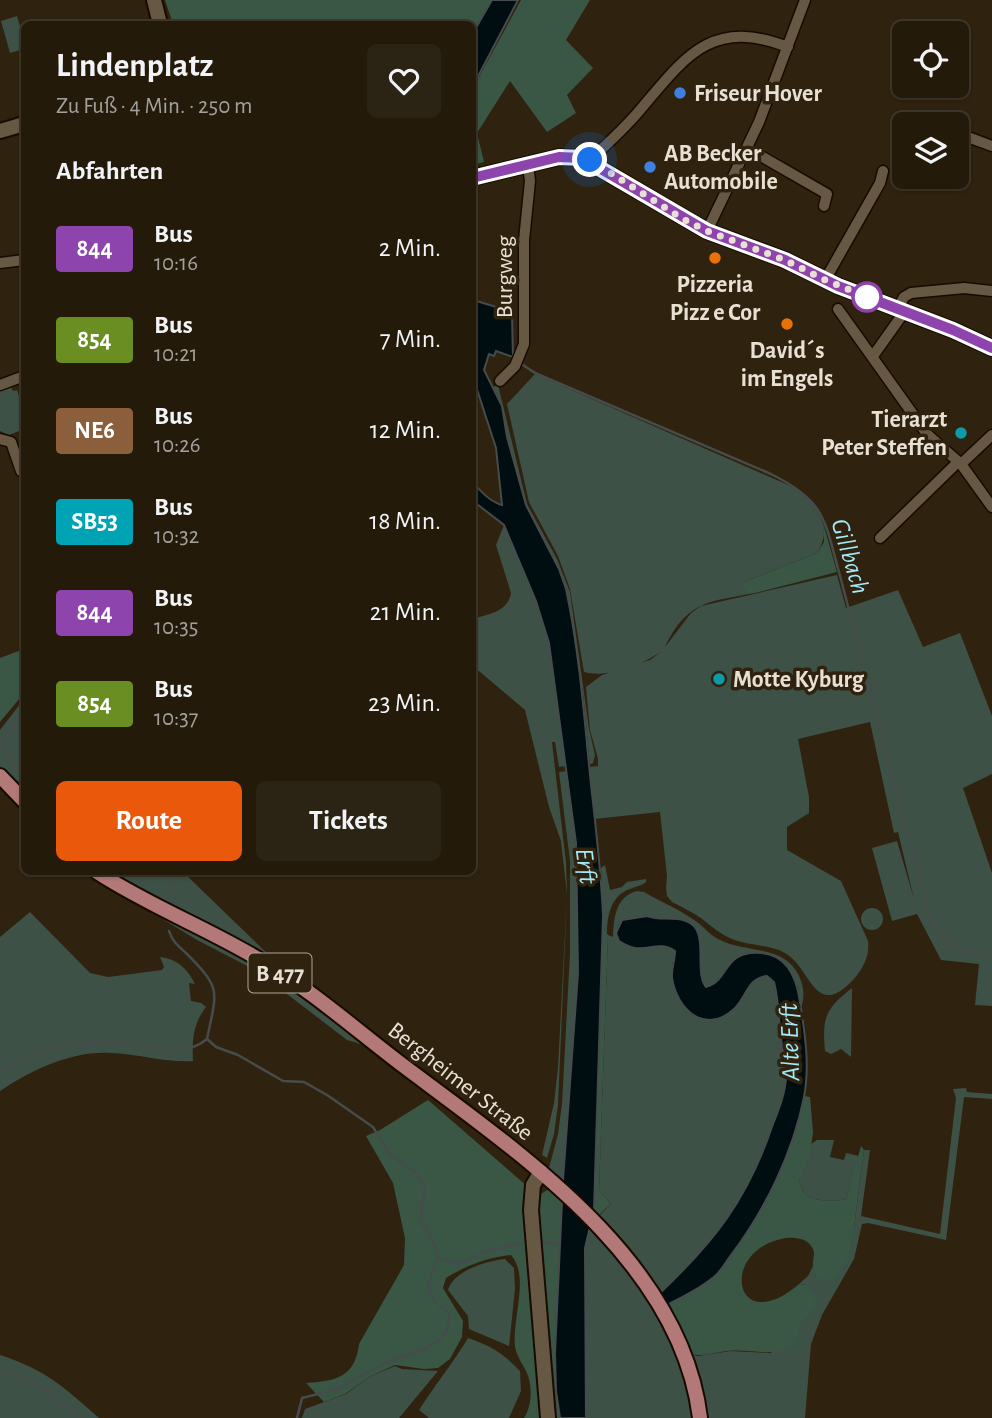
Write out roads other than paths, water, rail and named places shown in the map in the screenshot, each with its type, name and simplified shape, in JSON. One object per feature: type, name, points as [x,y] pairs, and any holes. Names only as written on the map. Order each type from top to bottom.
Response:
[{"type":"main road","points":[[154,0],[159,21]]},
{"type":"main road","points":[[0,131],[21,125]]},
{"type":"main road","points":[[476,177],[565,156],[590,160],[683,219],[707,231],[785,260],[825,280],[992,348]]},
{"type":"main road","points":[[0,776],[21,798]]},
{"type":"main road","name":"Bergheimer Straße","points":[[102,875],[282,974],[556,1184],[600,1226],[636,1272],[668,1321],[690,1370],[700,1418]]},
{"type":"main road","points":[[541,1172],[533,1185],[531,1210],[548,1418]]},
{"type":"street","points":[[707,231],[747,148],[805,0]]},
{"type":"street","points":[[590,160],[632,119],[682,61],[700,47],[744,36],[768,39],[788,47]]},
{"type":"street","points":[[969,137],[992,146]]},
{"type":"street","points":[[747,148],[827,194],[824,206]]},
{"type":"street","name":"Burgweg","points":[[500,381],[515,366],[524,344],[525,211],[530,181],[528,165]]},
{"type":"street","points":[[825,280],[880,183],[883,171]]},
{"type":"street","points":[[0,262],[21,260]]},
{"type":"street","points":[[873,356],[902,310],[904,297],[914,293],[964,288],[992,291]]},
{"type":"street","points":[[838,309],[927,434],[959,463],[992,507]]},
{"type":"street","points":[[0,385],[21,377]]},
{"type":"street","points":[[880,538],[992,435]]},
{"type":"street","points":[[0,439],[11,442],[21,471]]},
{"type":"water","points":[[492,0],[518,0],[476,80],[476,28]]},
{"type":"water","name":"Erft","points":[[476,301],[503,309],[512,315],[513,357],[496,351],[494,356],[489,354],[484,370],[502,406],[507,437],[526,505],[559,569],[566,589],[581,682],[598,845],[603,915],[594,1210],[585,1248],[586,1418],[560,1418],[555,1353],[563,1180],[578,973],[576,843],[549,643],[536,601],[504,525],[476,503],[476,485],[489,499],[502,505],[496,448],[476,386]]},
{"type":"water","points":[[647,916],[681,920],[694,925],[700,941],[702,980],[706,987],[714,984],[739,956],[761,953],[778,958],[790,970],[799,994],[807,1061],[804,1097],[793,1139],[776,1180],[755,1219],[717,1274],[697,1289],[665,1306],[658,1295],[697,1256],[741,1197],[763,1151],[781,1101],[786,1072],[774,982],[767,976],[755,980],[734,1009],[723,1016],[713,1020],[694,1015],[686,1009],[675,990],[672,975],[675,951],[660,946],[635,948],[619,941],[616,933],[622,920]]},
{"type":"waterway","name":"Gillbach","points":[[520,363],[535,373],[771,474],[802,493],[820,513],[830,538],[928,911],[939,931],[952,945],[970,953],[992,957]]},
{"type":"waterway","name":"Alte Erft","points":[[21,714],[3,742],[14,765],[21,772]]},
{"type":"waterway","name":"Alte Erft","points":[[165,875],[173,885],[173,902]]},
{"type":"waterway","name":"Alte Erft","points":[[169,931],[176,943],[206,975],[214,991],[207,1039]]},
{"type":"waterway","points":[[207,1039],[216,1047],[238,1055],[283,1081],[304,1082],[327,1095],[373,1127],[390,1155],[416,1173],[425,1186],[420,1223],[432,1238],[437,1257],[429,1281],[429,1290],[450,1316],[447,1330],[439,1341],[424,1349],[380,1365],[338,1389],[302,1398],[297,1418]]},
{"type":"waterway","points":[[0,1070],[37,1053],[76,1043],[103,1041],[183,1050],[207,1039]]},
{"type":"waterway","points":[[437,1257],[455,1264],[462,1263],[483,1252],[523,1243]]},
{"type":"waterway","points":[[543,1243],[560,1243]]},
{"type":"waterway","points":[[0,1370],[29,1378],[81,1418]]},
{"type":"place","name":"Friseur Hover","points":[[680,93]]},
{"type":"place","name":"AB Becker Automobile","points":[[650,167]]},
{"type":"place","name":"Pizzeria Pizz e Cor","points":[[715,258]]},
{"type":"place","name":"David´s im Engels","points":[[787,324]]},
{"type":"place","name":"Tierarzt Peter Steffen","points":[[961,433]]},
{"type":"place","name":"Motte Kyburg","points":[[719,679]]}]
